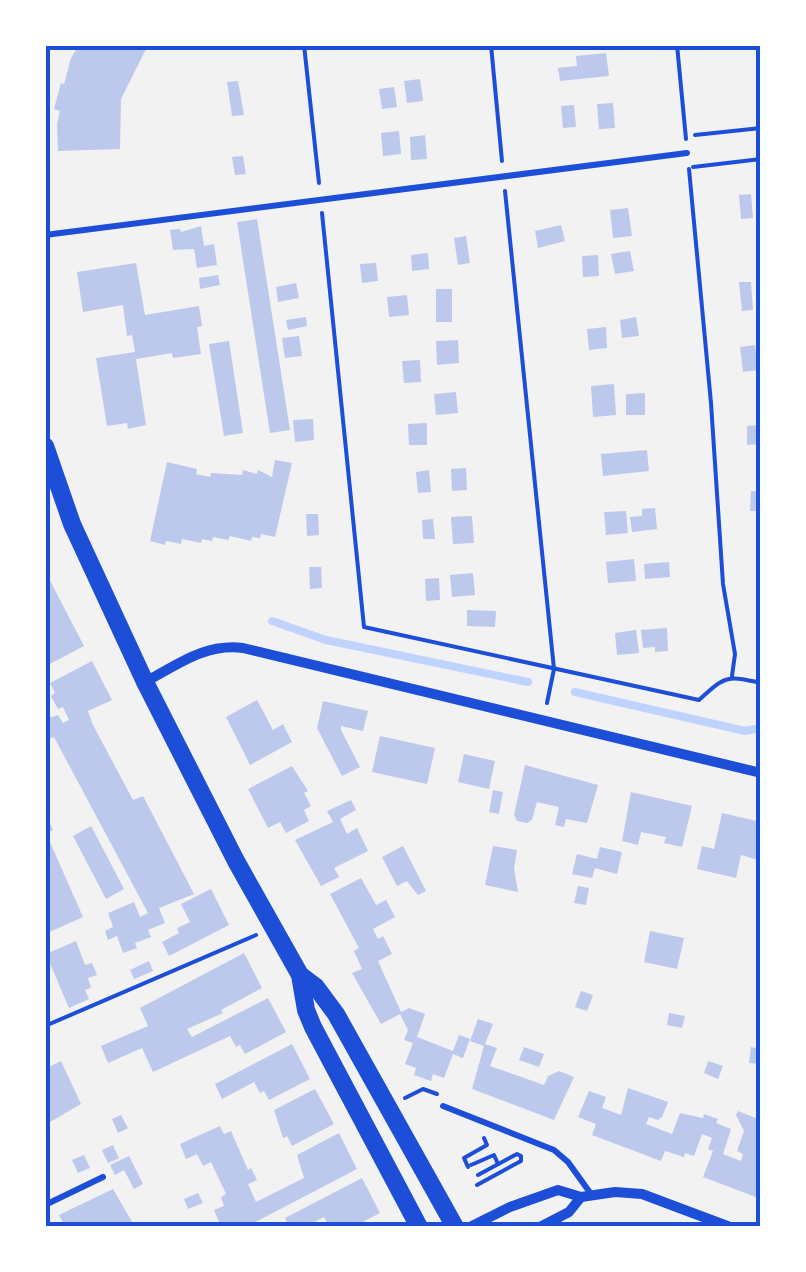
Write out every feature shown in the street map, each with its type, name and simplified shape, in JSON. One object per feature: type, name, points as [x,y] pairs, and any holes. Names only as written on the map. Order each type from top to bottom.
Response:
[{"type":"main road","points":[[45,446],[72,524],[146,682],[300,975],[313,1027],[419,1227]]},
{"type":"main road","points":[[300,975],[316,987],[336,1014],[455,1227]]},
{"type":"street","points":[[146,682],[202,651],[226,646],[761,774]]},
{"type":"street","points":[[470,1227],[543,1193],[558,1190],[586,1196],[642,1194],[730,1227]]},
{"type":"street","points":[[540,1227],[569,1212],[586,1196]]},
{"type":"lane","points":[[45,235],[687,153]]},
{"type":"lane","points":[[443,1106],[554,1150],[568,1162],[586,1196]]},
{"type":"lane","points":[[45,1205],[103,1177]]},
{"type":"path","points":[[304,45],[364,627],[700,700],[722,679],[732,676],[761,683]]},
{"type":"path","points":[[491,45],[554,669],[543,722]]},
{"type":"path","points":[[677,45],[687,153]]},
{"type":"path","points":[[695,135],[761,128]]},
{"type":"path","points":[[732,676],[735,654],[723,584],[711,403],[688,168],[761,159]]},
{"type":"path","points":[[45,1026],[273,927]]},
{"type":"path","points":[[388,1108],[423,1089],[437,1094],[443,1106]]},
{"type":"path","points":[[496,1126],[483,1137],[487,1145],[464,1158],[470,1166],[494,1156],[498,1164]]},
{"type":"path","points":[[477,1184],[521,1162],[521,1156],[517,1154],[478,1174]]},
{"type":"building","points":[[79,45],[148,45],[121,99],[120,149],[58,151],[60,111],[54,109]]},
{"type":"building","points":[[606,53],[609,76],[560,81],[558,68],[577,66],[576,56]]},
{"type":"building","points":[[420,79],[423,101],[407,103],[404,81]]},
{"type":"building","points":[[238,81],[244,115],[232,116],[227,82]]},
{"type":"building","points":[[394,87],[397,107],[382,109],[379,89]]},
{"type":"building","points":[[613,103],[615,128],[599,129],[597,104]]},
{"type":"building","points":[[574,105],[576,127],[563,128],[561,106]]},
{"type":"building","points":[[399,131],[401,154],[383,156],[381,133]]},
{"type":"building","points":[[425,135],[427,159],[411,160],[410,137]]},
{"type":"building","points":[[243,156],[246,174],[235,175],[232,157]]},
{"type":"building","points":[[751,194],[753,218],[741,219],[739,195]]},
{"type":"building","points":[[628,208],[632,236],[613,238],[610,210]]},
{"type":"building","points":[[257,219],[290,430],[270,433],[237,222]]},
{"type":"building","points":[[561,225],[565,241],[538,248],[535,231]]},
{"type":"building","points":[[201,226],[204,246],[214,244],[217,265],[197,268],[194,249],[173,250],[170,230],[181,232]]},
{"type":"building","points":[[466,236],[470,263],[458,265],[454,238]]},
{"type":"building","points":[[630,251],[634,271],[615,274],[611,254]]},
{"type":"building","points":[[428,253],[429,269],[412,271],[411,255]]},
{"type":"building","points":[[598,255],[599,276],[583,277],[582,256]]},
{"type":"building","points":[[136,263],[145,315],[199,306],[201,354],[173,358],[172,353],[136,359],[146,425],[128,429],[127,423],[107,426],[96,358],[135,352],[132,335],[127,336],[123,305],[83,312],[77,272]]},
{"type":"building","points":[[376,263],[378,281],[362,283],[360,264]]},
{"type":"building","points":[[218,275],[220,285],[200,289],[199,278]]},
{"type":"building","points":[[739,282],[751,282],[753,310],[742,311]]},
{"type":"building","points":[[296,283],[299,298],[278,302],[276,287]]},
{"type":"building","points":[[436,289],[452,289],[452,322],[436,322]]},
{"type":"building","points":[[407,295],[409,315],[389,317],[387,297]]},
{"type":"building","points":[[306,317],[307,326],[288,330],[286,320]]},
{"type":"building","points":[[636,317],[639,336],[622,338],[620,320]]},
{"type":"building","points":[[606,327],[607,348],[589,350],[587,329]]},
{"type":"building","points":[[299,336],[302,356],[285,358],[282,338]]},
{"type":"building","points":[[458,340],[459,363],[437,365],[436,341]]},
{"type":"building","points":[[229,341],[243,433],[224,436],[209,344]]},
{"type":"building","points":[[755,345],[758,370],[743,372],[740,347]]},
{"type":"building","points":[[420,360],[421,382],[404,383],[402,361]]},
{"type":"building","points":[[614,384],[616,415],[593,417],[591,386]]},
{"type":"building","points":[[456,392],[458,413],[436,415],[434,394]]},
{"type":"building","points":[[645,393],[645,415],[626,415],[626,394]]},
{"type":"building","points":[[313,419],[314,440],[295,442],[293,420]]},
{"type":"building","points":[[427,423],[427,445],[409,445],[408,424]]},
{"type":"building","points":[[760,425],[760,444],[747,445],[747,426]]},
{"type":"building","points":[[647,450],[649,471],[603,476],[601,454]]},
{"type":"building","points":[[275,460],[292,463],[275,537],[261,534],[251,541],[213,537],[212,541],[202,539],[201,543],[182,539],[181,544],[166,541],[165,545],[150,541],[167,462],[197,469],[196,474],[210,477],[211,473],[242,475],[243,470],[257,474],[258,470],[272,477]]},
{"type":"building","points":[[466,468],[467,490],[452,491],[451,469]]},
{"type":"building","points":[[429,470],[431,492],[418,493],[416,472]]},
{"type":"building","points":[[751,491],[761,491],[761,511],[750,511]]},
{"type":"building","points":[[655,508],[657,529],[632,532],[630,517],[642,516],[642,509]]},
{"type":"building","points":[[626,511],[628,533],[606,535],[604,512]]},
{"type":"building","points":[[306,514],[318,514],[319,535],[307,536]]},
{"type":"building","points":[[472,516],[474,543],[453,544],[451,517]]},
{"type":"building","points":[[433,519],[435,539],[423,539],[422,520]]},
{"type":"building","points":[[634,559],[636,581],[608,583],[606,562]]},
{"type":"building","points":[[669,562],[670,577],[645,579],[644,564]]},
{"type":"building","points":[[309,567],[321,567],[322,588],[310,589]]},
{"type":"building","points":[[45,571],[84,646],[48,665],[45,659]]},
{"type":"building","points":[[473,573],[475,595],[452,597],[450,575]]},
{"type":"building","points":[[439,578],[440,600],[426,601],[425,579]]},
{"type":"building","points":[[467,610],[496,611],[495,627],[467,626]]},
{"type":"building","points":[[667,628],[668,651],[643,648],[641,630]]},
{"type":"building","points":[[636,630],[639,653],[617,655],[615,633]]},
{"type":"building","points":[[92,661],[112,700],[88,711],[93,725],[133,800],[143,796],[194,894],[159,908],[165,923],[148,930],[151,937],[123,953],[117,936],[108,940],[105,931],[113,927],[108,913],[134,902],[140,917],[148,913],[54,737],[45,740],[45,719],[58,715],[63,723],[69,720],[51,696],[55,693],[50,683]]},
{"type":"building","points":[[257,700],[273,730],[283,724],[292,742],[250,765],[226,717]]},
{"type":"building","points":[[323,701],[368,711],[363,731],[341,726],[360,767],[342,776],[317,728]]},
{"type":"building","points":[[380,736],[435,748],[427,784],[372,772]]},
{"type":"building","points":[[464,754],[495,761],[489,789],[458,782]]},
{"type":"building","points":[[525,765],[598,785],[587,823],[566,819],[564,827],[555,825],[559,807],[537,802],[532,820],[517,821],[514,815]]},
{"type":"building","points":[[292,766],[308,791],[304,793],[311,806],[304,810],[309,821],[286,833],[280,822],[268,828],[248,789]]},
{"type":"building","points":[[493,790],[503,792],[499,814],[489,812]]},
{"type":"building","points":[[631,792],[692,806],[682,847],[664,843],[666,837],[641,832],[638,845],[622,841]]},
{"type":"building","points":[[351,800],[356,810],[340,819],[347,834],[357,828],[368,851],[334,868],[339,877],[321,886],[295,840],[333,822],[327,811]]},
{"type":"building","points":[[45,812],[53,830],[46,833],[83,917],[45,934]]},
{"type":"building","points":[[722,813],[761,822],[761,861],[741,855],[736,878],[697,869],[702,846],[714,849]]},
{"type":"building","points":[[91,826],[124,889],[106,899],[73,836]]},
{"type":"building","points":[[403,846],[426,891],[418,895],[407,881],[397,886],[382,857]]},
{"type":"building","points":[[493,846],[517,850],[514,869],[518,892],[485,885]]},
{"type":"building","points":[[600,847],[622,852],[617,874],[595,868],[592,878],[572,874],[577,854],[597,859]]},
{"type":"building","points":[[361,878],[376,905],[386,900],[395,917],[373,929],[378,939],[383,936],[392,954],[378,961],[401,1012],[409,1008],[425,1014],[417,1037],[453,1051],[459,1035],[470,1039],[463,1058],[453,1054],[444,1078],[433,1074],[431,1081],[414,1075],[416,1068],[405,1064],[413,1043],[404,1040],[408,1030],[400,1014],[381,1024],[352,973],[362,969],[354,951],[359,948],[330,894]]},
{"type":"building","points":[[578,886],[589,888],[586,905],[574,903]]},
{"type":"building","points":[[211,889],[229,925],[169,956],[162,942],[190,922],[181,904]]},
{"type":"building","points":[[650,931],[684,938],[677,969],[644,962]]},
{"type":"building","points":[[76,941],[85,965],[92,963],[97,975],[88,978],[91,988],[85,990],[89,999],[69,1008],[46,954]]},
{"type":"building","points":[[244,953],[262,988],[221,1010],[223,1013],[187,1029],[192,1037],[268,998],[286,1032],[245,1054],[230,1036],[153,1072],[142,1048],[108,1063],[101,1046],[148,1026],[140,1008]]},
{"type":"building","points":[[149,961],[153,971],[134,979],[130,970]]},
{"type":"building","points":[[581,991],[593,995],[587,1011],[575,1007]]},
{"type":"building","points":[[669,1013],[685,1016],[682,1028],[667,1025]]},
{"type":"building","points":[[478,1019],[493,1024],[485,1044],[497,1048],[490,1066],[544,1085],[548,1076],[559,1071],[574,1077],[554,1120],[472,1089],[484,1046],[470,1041]]},
{"type":"building","points":[[292,1044],[310,1079],[269,1100],[254,1082],[222,1099],[215,1084]]},
{"type":"building","points":[[524,1047],[544,1054],[539,1067],[519,1060]]},
{"type":"building","points":[[751,1047],[761,1049],[761,1064],[749,1063]]},
{"type":"building","points":[[61,1061],[81,1104],[45,1125],[45,1069]]},
{"type":"building","points":[[708,1061],[723,1066],[718,1079],[704,1073]]},
{"type":"building","points":[[628,1088],[668,1102],[662,1117],[649,1117],[646,1124],[672,1134],[680,1113],[718,1119],[716,1123],[731,1129],[723,1154],[741,1161],[743,1154],[737,1151],[744,1131],[736,1115],[738,1111],[761,1120],[761,1199],[703,1177],[713,1151],[708,1149],[712,1138],[702,1134],[694,1156],[665,1151],[661,1161],[592,1135],[596,1124],[578,1117],[589,1091],[606,1097],[602,1108],[621,1115]]},
{"type":"building","points":[[315,1089],[334,1124],[292,1146],[287,1136],[283,1138],[274,1110]]},
{"type":"building","points":[[121,1115],[128,1128],[118,1133],[112,1119]]},
{"type":"building","points":[[220,1126],[224,1134],[231,1131],[248,1170],[251,1168],[257,1180],[248,1184],[256,1202],[304,1178],[297,1155],[339,1133],[357,1169],[246,1227],[234,1227],[232,1222],[221,1227],[214,1210],[224,1206],[221,1197],[226,1194],[211,1162],[203,1166],[197,1154],[186,1159],[180,1144]]},
{"type":"building","points":[[113,1145],[119,1158],[108,1163],[102,1150]]},
{"type":"building","points":[[84,1155],[90,1168],[78,1173],[72,1160]]},
{"type":"building","points":[[129,1156],[143,1184],[134,1189],[124,1170],[115,1175],[110,1165]]},
{"type":"building","points":[[362,1178],[380,1213],[353,1227],[329,1227],[324,1217],[304,1227],[289,1227],[285,1218]]},
{"type":"building","points":[[113,1189],[135,1227],[65,1227],[59,1215]]},
{"type":"building","points":[[198,1193],[203,1203],[188,1209],[184,1199]]},
{"type":"waterway","points":[[272,621],[326,640],[528,682]]},
{"type":"waterway","points":[[575,692],[745,731],[761,728]]}]
